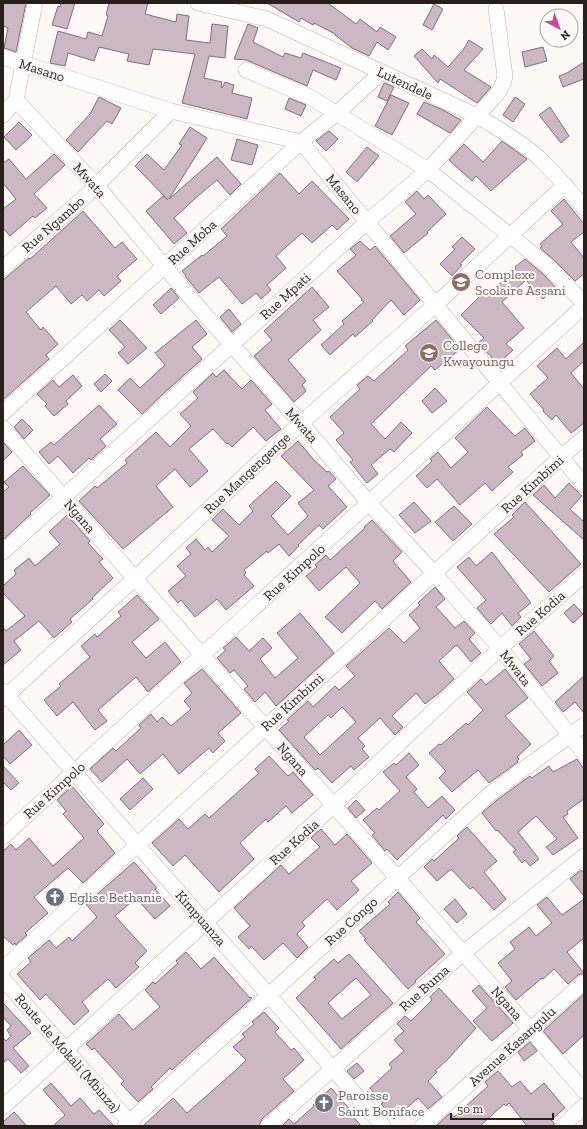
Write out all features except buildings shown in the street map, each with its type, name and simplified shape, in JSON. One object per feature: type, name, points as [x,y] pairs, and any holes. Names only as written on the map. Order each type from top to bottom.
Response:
[{"type":"street","points":[[3,116],[16,100],[35,3]]},
{"type":"street","name":"Lutendele","points":[[198,3],[267,19],[477,116],[503,131],[538,157],[565,185],[584,208]]},
{"type":"street","name":"Rue Mpati","points":[[3,552],[367,222],[428,170],[477,116],[503,84],[505,76],[496,9]]},
{"type":"street","name":"Masano","points":[[3,58],[24,63],[171,111],[301,142],[584,485]]},
{"type":"street","points":[[246,70],[310,96],[428,170],[548,266],[584,305]]},
{"type":"street","name":"Rue Moba","points":[[3,413],[301,142],[337,113],[382,72]]},
{"type":"street","name":"Mwata","points":[[16,100],[97,186],[231,345],[301,423],[369,503],[434,573],[500,648],[584,753]]},
{"type":"street","name":"Rue Ngambo","points":[[3,268],[97,186],[171,111]]},
{"type":"street","name":"Rue Mangengenge","points":[[4,695],[135,578],[301,423],[435,305],[565,185]]},
{"type":"street","name":"Rue Kimpolo","points":[[3,837],[584,305]]},
{"type":"street","name":"Ngana","points":[[3,428],[584,1091]]},
{"type":"street","name":"Rue Kimbimi","points":[[3,969],[265,727],[561,457],[584,438]]},
{"type":"street","name":"Rue Kodia","points":[[3,1107],[334,806],[500,648],[584,575]]},
{"type":"street","name":"Kimpuanza","points":[[4,695],[74,772],[383,1126]]},
{"type":"street","name":"Rue Congo","points":[[129,1125],[490,793],[584,725]]},
{"type":"street","name":"Rue Buma","points":[[268,1126],[463,953],[584,856]]},
{"type":"street","name":"Route de Mokali (Mbinza)","points":[[3,979],[66,1050],[129,1125]]},
{"type":"street","name":"Avenue Kasangulu","points":[[422,1126],[584,982]]},
{"type":"street","points":[[563,1126],[584,1106]]},
{"type":"place","name":"Complexe Scolaire Assani","points":[[461,282]]},
{"type":"place","name":"College Kwayoungu","points":[[429,353]]},
{"type":"place","name":"Eglise Bethanie","points":[[55,897]]},
{"type":"place","name":"Paroisse Saint Boniface","points":[[324,1103]]}]
